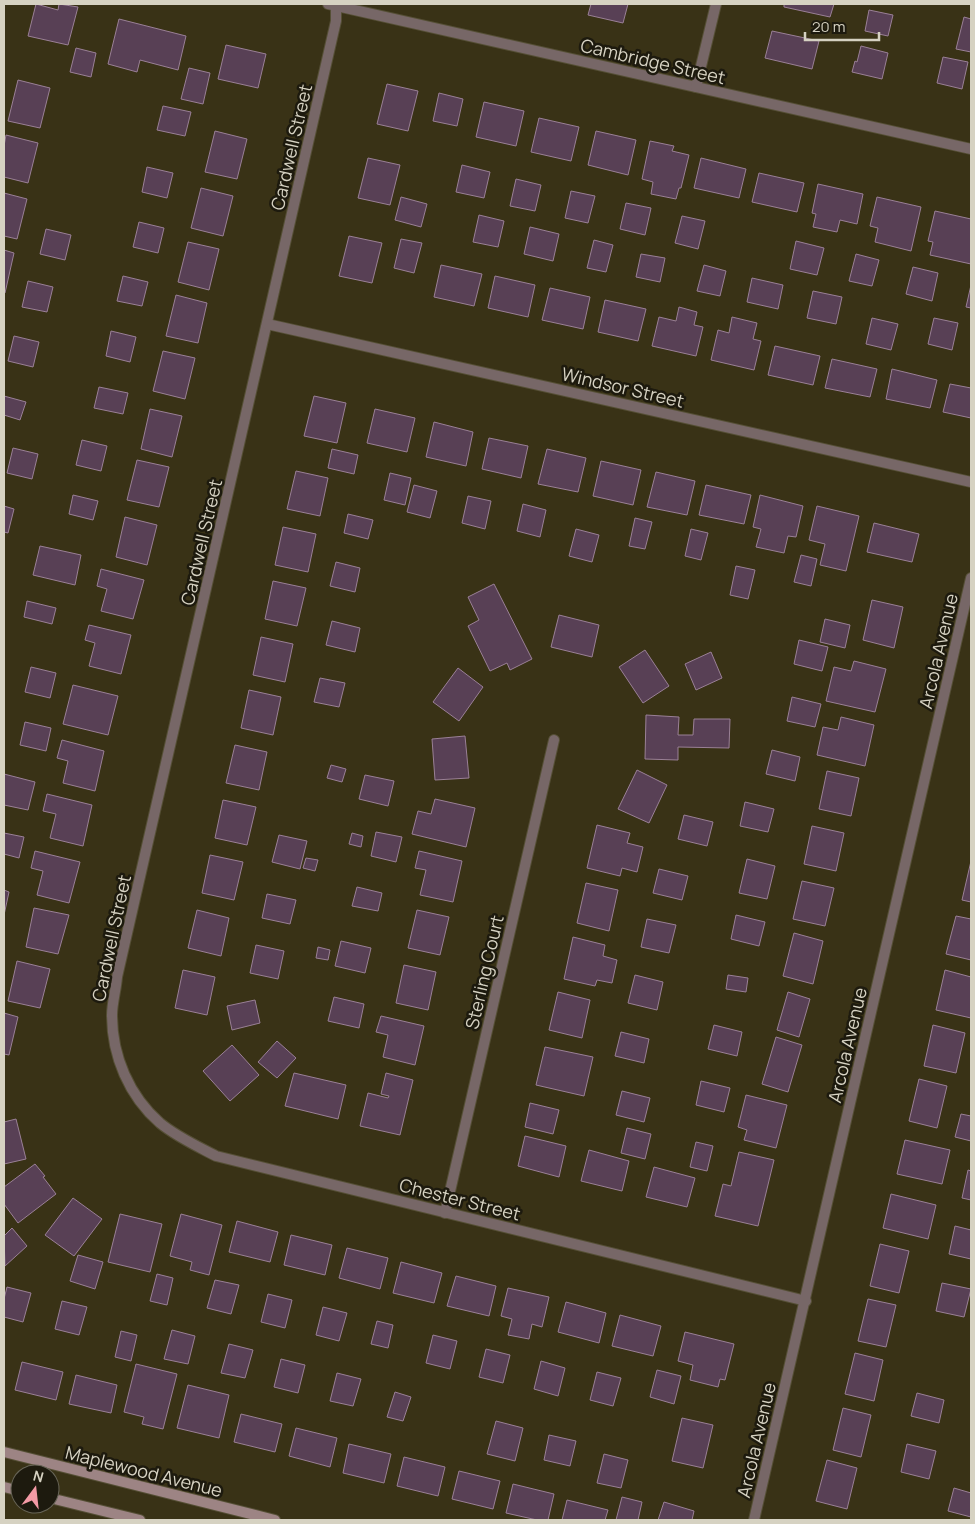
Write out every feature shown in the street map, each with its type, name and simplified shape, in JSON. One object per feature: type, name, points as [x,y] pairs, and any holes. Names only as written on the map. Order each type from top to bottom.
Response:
[{"type":"street","name":"Cambridge Street","points":[[333,4],[971,149]]},
{"type":"street","name":"Cardwell Street","points":[[130,1087],[118,1058],[112,1032],[112,1012],[117,977],[336,21],[333,4]]},
{"type":"street","points":[[696,87],[716,4]]},
{"type":"street","name":"Windsor Street","points":[[267,324],[971,482]]},
{"type":"street","name":"Arcola Avenue","points":[[754,1520],[806,1301],[971,578]]},
{"type":"street","name":"Sterling Court","points":[[445,1213],[554,740]]},
{"type":"street","name":"Chester Street","points":[[130,1087],[142,1105],[160,1124],[182,1139],[216,1156],[806,1301]]},
{"type":"street","name":"Maplewood Avenue","points":[[4,1452],[275,1520]]},
{"type":"street","points":[[60,1500],[140,1520]]},
{"type":"building","points":[[36,4],[58,10],[59,4],[78,7],[68,45],[28,36]]},
{"type":"building","points":[[591,4],[628,4],[623,23],[588,15]]},
{"type":"building","points":[[784,4],[834,4],[830,17],[784,7]]},
{"type":"building","points":[[869,10],[893,15],[888,36],[865,31]]},
{"type":"building","points":[[964,17],[971,19],[971,52],[956,49]]},
{"type":"building","points":[[119,19],[186,36],[178,70],[140,60],[137,72],[108,64]]},
{"type":"building","points":[[772,31],[819,41],[812,69],[765,58]]},
{"type":"building","points":[[226,45],[266,54],[258,88],[218,79]]},
{"type":"building","points":[[861,46],[888,53],[882,79],[852,72]]},
{"type":"building","points":[[76,48],[96,53],[91,77],[70,72]]},
{"type":"building","points":[[943,57],[968,62],[962,89],[937,83]]},
{"type":"building","points":[[189,68],[210,73],[203,104],[181,99]]},
{"type":"building","points":[[18,80],[50,88],[40,128],[8,121]]},
{"type":"building","points":[[387,84],[418,91],[408,131],[377,124]]},
{"type":"building","points":[[439,93],[463,99],[457,126],[433,121]]},
{"type":"building","points":[[484,102],[524,111],[516,146],[476,137]]},
{"type":"building","points":[[163,106],[191,112],[185,136],[157,130]]},
{"type":"building","points":[[539,118],[579,127],[571,161],[531,152]]},
{"type":"building","points":[[215,131],[247,139],[237,179],[205,172]]},
{"type":"building","points":[[596,131],[636,140],[628,175],[588,165]]},
{"type":"building","points":[[6,135],[38,143],[28,183],[4,177]]},
{"type":"building","points":[[650,141],[674,146],[672,151],[689,155],[681,188],[679,188],[676,199],[651,194],[653,182],[642,179]]},
{"type":"building","points":[[368,158],[400,165],[390,205],[358,198]]},
{"type":"building","points":[[701,158],[746,169],[739,198],[694,188]]},
{"type":"building","points":[[462,165],[490,172],[484,198],[456,192]]},
{"type":"building","points":[[147,167],[173,173],[167,198],[142,192]]},
{"type":"building","points":[[759,173],[804,183],[797,212],[752,202]]},
{"type":"building","points":[[516,179],[541,185],[535,211],[510,206]]},
{"type":"building","points":[[818,184],[863,194],[857,224],[840,220],[837,232],[813,227],[816,214],[812,213]]},
{"type":"building","points":[[201,188],[233,196],[223,236],[191,228]]},
{"type":"building","points":[[571,191],[595,196],[588,223],[565,218]]},
{"type":"building","points":[[4,193],[27,199],[17,239],[4,236]]},
{"type":"building","points":[[401,197],[427,204],[421,227],[395,220]]},
{"type":"building","points":[[877,197],[921,207],[911,251],[875,242],[878,228],[870,226]]},
{"type":"building","points":[[626,203],[651,208],[645,235],[620,229]]},
{"type":"building","points":[[935,211],[971,219],[971,264],[930,255],[933,242],[928,241]]},
{"type":"building","points":[[479,215],[504,221],[498,247],[473,242]]},
{"type":"building","points":[[682,216],[705,221],[698,249],[675,243]]},
{"type":"building","points":[[139,222],[164,228],[158,253],[133,247]]},
{"type":"building","points":[[530,227],[559,234],[553,261],[524,254]]},
{"type":"building","points":[[46,229],[71,235],[65,260],[40,254]]},
{"type":"building","points":[[349,236],[382,243],[372,283],[339,276]]},
{"type":"building","points":[[401,239],[422,243],[414,273],[394,268]]},
{"type":"building","points":[[594,240],[613,245],[606,272],[587,268]]},
{"type":"building","points":[[796,241],[824,248],[817,275],[790,269]]},
{"type":"building","points":[[188,242],[219,249],[209,290],[178,282]]},
{"type":"building","points":[[4,250],[14,253],[5,293],[4,293]]},
{"type":"building","points":[[641,254],[665,258],[660,282],[636,277]]},
{"type":"building","points":[[856,254],[879,260],[872,286],[849,281]]},
{"type":"building","points":[[441,265],[482,274],[474,306],[434,297]]},
{"type":"building","points":[[704,265],[726,271],[720,296],[697,291]]},
{"type":"building","points":[[913,267],[938,273],[932,301],[906,294]]},
{"type":"building","points":[[123,276],[148,282],[142,306],[117,301]]},
{"type":"building","points":[[495,276],[535,285],[528,317],[488,308]]},
{"type":"building","points":[[752,278],[783,285],[778,309],[747,302]]},
{"type":"building","points":[[28,281],[53,287],[47,312],[22,307]]},
{"type":"building","points":[[971,285],[971,308],[966,307]]},
{"type":"building","points":[[550,288],[590,297],[583,329],[542,320]]},
{"type":"building","points":[[813,291],[842,297],[836,324],[807,318]]},
{"type":"building","points":[[176,295],[207,303],[198,343],[166,336]]},
{"type":"building","points":[[605,300],[646,309],[638,341],[598,332]]},
{"type":"building","points":[[679,307],[697,312],[694,325],[703,327],[696,356],[652,346],[659,317],[676,321]]},
{"type":"building","points":[[732,317],[757,323],[753,339],[761,341],[754,370],[711,360],[718,330],[729,333]]},
{"type":"building","points":[[872,318],[898,324],[891,350],[866,344]]},
{"type":"building","points":[[934,318],[958,323],[952,350],[928,344]]},
{"type":"building","points":[[111,331],[136,337],[130,362],[106,356]]},
{"type":"building","points":[[14,336],[39,342],[33,367],[8,361]]},
{"type":"building","points":[[775,346],[820,356],[813,385],[768,375]]},
{"type":"building","points":[[163,351],[195,358],[185,399],[153,391]]},
{"type":"building","points":[[832,359],[877,369],[870,397],[825,388]]},
{"type":"building","points":[[892,369],[937,380],[930,408],[886,399]]},
{"type":"building","points":[[950,384],[971,388],[971,418],[943,412]]},
{"type":"building","points":[[99,387],[128,393],[123,414],[94,408]]},
{"type":"building","points":[[4,396],[26,402],[20,420],[4,415]]},
{"type":"building","points":[[314,396],[346,403],[337,443],[304,436]]},
{"type":"building","points":[[150,409],[182,416],[172,457],[141,449]]},
{"type":"building","points":[[375,409],[415,418],[407,452],[367,443]]},
{"type":"building","points":[[434,422],[473,432],[466,466],[426,457]]},
{"type":"building","points":[[489,438],[528,446],[521,478],[482,469]]},
{"type":"building","points":[[82,440],[107,446],[101,471],[76,465]]},
{"type":"building","points":[[13,448],[38,454],[32,479],[7,473]]},
{"type":"building","points":[[332,449],[358,455],[354,474],[328,468]]},
{"type":"building","points":[[547,449],[586,458],[578,492],[538,484]]},
{"type":"building","points":[[137,460],[169,467],[159,507],[127,500]]},
{"type":"building","points":[[601,461],[641,470],[633,505],[593,496]]},
{"type":"building","points":[[296,471],[328,478],[320,516],[287,509]]},
{"type":"building","points":[[656,472],[695,481],[687,515],[647,507]]},
{"type":"building","points":[[390,473],[411,478],[405,505],[384,500]]},
{"type":"building","points":[[414,485],[437,491],[430,518],[407,512]]},
{"type":"building","points":[[706,485],[751,495],[744,524],[699,515]]},
{"type":"building","points":[[73,495],[98,501],[93,520],[69,514]]},
{"type":"building","points":[[760,495],[803,506],[796,537],[788,536],[784,553],[756,547],[761,529],[753,527]]},
{"type":"building","points":[[468,496],[491,501],[485,529],[462,523]]},
{"type":"building","points":[[523,504],[546,510],[540,537],[517,531]]},
{"type":"building","points":[[4,506],[14,509],[8,533],[4,532]]},
{"type":"building","points":[[817,506],[859,516],[846,571],[820,565],[825,544],[809,540]]},
{"type":"building","points":[[348,514],[373,520],[368,539],[344,533]]},
{"type":"building","points":[[125,517],[157,525],[147,565],[116,557]]},
{"type":"building","points":[[635,518],[652,522],[645,549],[629,546]]},
{"type":"building","points":[[874,523],[919,534],[912,562],[867,552]]},
{"type":"building","points":[[283,527],[316,534],[308,572],[275,565]]},
{"type":"building","points":[[576,529],[599,535],[592,562],[569,556]]},
{"type":"building","points":[[691,529],[708,533],[701,560],[685,556]]},
{"type":"building","points":[[40,546],[81,555],[75,585],[33,575]]},
{"type":"building","points":[[801,555],[817,559],[811,586],[794,582]]},
{"type":"building","points":[[336,562],[360,568],[355,592],[330,586]]},
{"type":"building","points":[[736,566],[755,570],[748,599],[730,595]]},
{"type":"building","points":[[101,569],[144,580],[133,619],[101,611],[107,589],[97,586]]},
{"type":"building","points":[[273,581],[306,588],[297,626],[265,619]]},
{"type":"building","points":[[494,584],[532,659],[510,670],[507,663],[490,671],[468,626],[479,620],[468,597]]},
{"type":"building","points":[[872,600],[903,607],[894,648],[863,640]]},
{"type":"building","points":[[27,601],[56,608],[52,624],[24,617]]},
{"type":"building","points":[[559,615],[599,625],[592,657],[551,647]]},
{"type":"building","points":[[825,619],[850,625],[845,648],[820,642]]},
{"type":"building","points":[[332,621],[360,628],[355,652],[326,645]]},
{"type":"building","points":[[89,625],[131,635],[121,674],[89,666],[95,643],[85,640]]},
{"type":"building","points":[[261,637],[293,644],[285,682],[253,675]]},
{"type":"building","points":[[799,640],[828,647],[822,671],[794,664]]},
{"type":"building","points":[[645,650],[669,686],[643,703],[619,667]]},
{"type":"building","points":[[711,652],[722,678],[696,690],[685,664]]},
{"type":"building","points":[[854,661],[886,669],[875,712],[826,701],[834,667],[851,671]]},
{"type":"building","points":[[31,667],[56,673],[50,698],[25,692]]},
{"type":"building","points":[[458,668],[483,687],[459,721],[433,702]]},
{"type":"building","points":[[320,678],[345,683],[339,707],[314,702]]},
{"type":"building","points":[[73,685],[118,696],[108,735],[63,724]]},
{"type":"building","points":[[249,690],[281,697],[273,735],[241,728]]},
{"type":"building","points":[[792,697],[821,704],[815,727],[787,721]]},
{"type":"building","points":[[646,715],[679,717],[678,735],[693,735],[694,719],[730,719],[729,748],[678,747],[678,760],[645,759]]},
{"type":"building","points":[[841,717],[874,725],[865,766],[817,755],[823,727],[838,730]]},
{"type":"building","points":[[25,722],[51,728],[46,751],[20,745]]},
{"type":"building","points":[[465,736],[469,778],[435,780],[432,739]]},
{"type":"building","points":[[62,740],[104,751],[95,791],[63,783],[68,761],[57,758]]},
{"type":"building","points":[[235,745],[267,752],[259,790],[226,783]]},
{"type":"building","points":[[772,750],[800,757],[795,781],[766,774]]},
{"type":"building","points":[[331,765],[346,769],[342,782],[327,778]]},
{"type":"building","points":[[637,770],[667,785],[649,823],[618,809]]},
{"type":"building","points":[[827,771],[859,778],[851,816],[819,809]]},
{"type":"building","points":[[4,774],[35,782],[28,810],[4,805]]},
{"type":"building","points":[[365,775],[394,781],[388,806],[359,799]]},
{"type":"building","points":[[47,794],[92,805],[83,846],[50,838],[56,814],[43,811]]},
{"type":"building","points":[[435,799],[475,808],[466,847],[412,834],[418,811],[431,814]]},
{"type":"building","points":[[223,800],[256,807],[247,845],[215,838]]},
{"type":"building","points":[[745,802],[774,809],[768,832],[740,826]]},
{"type":"building","points":[[684,815],[713,822],[707,846],[678,839]]},
{"type":"building","points":[[597,825],[630,833],[627,843],[643,847],[637,872],[622,868],[620,876],[587,868]]},
{"type":"building","points":[[812,826],[844,833],[836,871],[804,864]]},
{"type":"building","points":[[376,832],[402,837],[396,862],[371,856]]},
{"type":"building","points":[[4,833],[24,837],[19,858],[4,854]]},
{"type":"building","points":[[352,833],[363,836],[361,847],[349,844]]},
{"type":"building","points":[[279,835],[307,841],[300,869],[272,862]]},
{"type":"building","points":[[35,851],[80,862],[69,903],[37,895],[43,871],[31,868]]},
{"type":"building","points":[[419,851],[462,861],[453,902],[420,895],[426,870],[415,868]]},
{"type":"building","points":[[210,855],[243,862],[234,900],[202,893]]},
{"type":"building","points":[[306,858],[318,860],[315,871],[303,868]]},
{"type":"building","points":[[747,859],[775,866],[767,899],[739,893]]},
{"type":"building","points":[[971,861],[971,902],[962,900]]},
{"type":"building","points":[[659,869],[688,876],[682,900],[653,893]]},
{"type":"building","points":[[802,881],[834,888],[825,926],[793,919]]},
{"type":"building","points":[[586,883],[618,890],[609,931],[577,923]]},
{"type":"building","points":[[357,887],[382,893],[378,911],[352,906]]},
{"type":"building","points":[[4,890],[9,892],[4,915]]},
{"type":"building","points":[[267,894],[296,900],[290,924],[262,918]]},
{"type":"building","points":[[34,908],[69,915],[58,954],[26,947]]},
{"type":"building","points":[[197,910],[229,918],[221,956],[188,948]]},
{"type":"building","points":[[417,910],[449,917],[440,955],[408,948]]},
{"type":"building","points":[[736,915],[765,922],[759,946],[731,939]]},
{"type":"building","points":[[956,916],[971,919],[971,960],[946,954]]},
{"type":"building","points":[[647,919],[676,925],[669,953],[641,947]]},
{"type":"building","points":[[794,933],[823,941],[813,984],[783,976]]},
{"type":"building","points":[[573,937],[605,945],[603,956],[617,960],[612,983],[597,980],[595,986],[564,979]]},
{"type":"building","points":[[341,941],[371,948],[365,973],[335,966]]},
{"type":"building","points":[[256,945],[284,951],[278,979],[250,973]]},
{"type":"building","points":[[318,947],[330,950],[328,960],[316,958]]},
{"type":"building","points":[[17,961],[50,969],[40,1008],[8,1001]]},
{"type":"building","points":[[404,965],[436,972],[428,1010],[396,1003]]},
{"type":"building","points":[[183,970],[215,977],[207,1015],[175,1008]]},
{"type":"building","points":[[945,970],[971,977],[971,1018],[936,1010]]},
{"type":"building","points":[[635,975],[663,982],[657,1010],[628,1003]]},
{"type":"building","points":[[728,975],[748,978],[746,992],[726,989]]},
{"type":"building","points":[[558,992],[590,1000],[582,1038],[549,1030]]},
{"type":"building","points":[[788,992],[810,999],[799,1037],[777,1030]]},
{"type":"building","points":[[334,997],[364,1004],[359,1028],[328,1021]]},
{"type":"building","points":[[255,1000],[260,1023],[232,1030],[227,1006]]},
{"type":"building","points":[[4,1013],[18,1017],[9,1055],[4,1054]]},
{"type":"building","points":[[381,1016],[424,1026],[415,1065],[383,1057],[388,1035],[376,1032]]},
{"type":"building","points":[[714,1025],[742,1032],[737,1056],[708,1049]]},
{"type":"building","points":[[933,1025],[965,1033],[956,1073],[924,1066]]},
{"type":"building","points":[[621,1032],[649,1039],[644,1063],[615,1056]]},
{"type":"building","points":[[776,1037],[802,1045],[788,1092],[762,1084]]},
{"type":"building","points":[[277,1041],[296,1058],[277,1078],[258,1062]]},
{"type":"building","points":[[232,1045],[259,1075],[230,1101],[203,1071]]},
{"type":"building","points":[[545,1047],[593,1057],[584,1096],[536,1085]]},
{"type":"building","points":[[294,1073],[346,1085],[338,1119],[285,1106]]},
{"type":"building","points":[[386,1073],[413,1080],[400,1135],[360,1126],[368,1093],[388,1098],[389,1096],[381,1094]]},
{"type":"building","points":[[919,1079],[947,1086],[937,1128],[909,1121]]},
{"type":"building","points":[[701,1081],[730,1088],[724,1112],[696,1105]]},
{"type":"building","points":[[622,1091],[650,1098],[644,1122],[616,1115]]},
{"type":"building","points":[[746,1095],[787,1105],[776,1148],[744,1140],[747,1130],[738,1127]]},
{"type":"building","points":[[530,1103],[559,1110],[553,1134],[525,1127]]},
{"type":"building","points":[[961,1114],[971,1116],[971,1141],[955,1137]]},
{"type":"building","points":[[16,1119],[26,1159],[4,1164],[4,1122]]},
{"type":"building","points":[[627,1128],[651,1134],[645,1159],[621,1153]]},
{"type":"building","points":[[525,1136],[566,1146],[559,1177],[518,1166]]},
{"type":"building","points":[[905,1140],[950,1150],[942,1184],[897,1174]]},
{"type":"building","points":[[696,1142],[713,1146],[707,1171],[690,1167]]},
{"type":"building","points":[[589,1150],[629,1161],[622,1191],[581,1181]]},
{"type":"building","points":[[739,1152],[774,1160],[758,1226],[715,1216],[723,1184],[731,1186]]},
{"type":"building","points":[[35,1164],[56,1194],[18,1223],[4,1204],[4,1187]]},
{"type":"building","points":[[654,1167],[695,1178],[687,1207],[646,1197]]},
{"type":"building","points":[[968,1170],[971,1171],[971,1200],[962,1198]]},
{"type":"building","points":[[891,1194],[936,1205],[928,1239],[883,1228]]},
{"type":"building","points":[[73,1198],[102,1219],[74,1256],[45,1235]]},
{"type":"building","points":[[120,1214],[162,1224],[150,1272],[108,1262]]},
{"type":"building","points":[[181,1214],[222,1225],[209,1275],[190,1270],[192,1262],[170,1256]]},
{"type":"building","points":[[237,1221],[278,1232],[270,1262],[229,1252]]},
{"type":"building","points":[[955,1226],[971,1230],[971,1259],[949,1254]]},
{"type":"building","points":[[12,1228],[27,1246],[5,1266],[4,1236]]},
{"type":"building","points":[[291,1235],[332,1245],[325,1275],[284,1265]]},
{"type":"building","points":[[880,1244],[909,1251],[899,1293],[870,1286]]},
{"type":"building","points":[[347,1248],[388,1258],[380,1289],[339,1278]]},
{"type":"building","points":[[78,1255],[103,1262],[95,1289],[70,1281]]},
{"type":"building","points":[[401,1262],[442,1273],[434,1303],[393,1293]]},
{"type":"building","points":[[157,1274],[173,1278],[167,1305],[150,1301]]},
{"type":"building","points":[[456,1276],[496,1286],[489,1316],[447,1306]]},
{"type":"building","points":[[215,1280],[239,1285],[231,1314],[207,1308]]},
{"type":"building","points":[[942,1283],[971,1289],[964,1317],[936,1311]]},
{"type":"building","points":[[7,1287],[31,1293],[23,1322],[4,1317],[4,1299]]},
{"type":"building","points":[[508,1288],[549,1297],[542,1327],[532,1324],[529,1339],[508,1335],[512,1319],[501,1316]]},
{"type":"building","points":[[268,1294],[292,1300],[285,1328],[261,1322]]},
{"type":"building","points":[[868,1299],[896,1305],[886,1347],[858,1341]]},
{"type":"building","points":[[62,1301],[87,1307],[79,1335],[55,1329]]},
{"type":"building","points":[[566,1302],[606,1313],[599,1343],[558,1332]]},
{"type":"building","points":[[323,1307],[347,1313],[339,1341],[316,1335]]},
{"type":"building","points":[[620,1315],[661,1326],[653,1356],[612,1346]]},
{"type":"building","points":[[377,1321],[393,1325],[388,1348],[371,1344]]},
{"type":"building","points":[[172,1330],[195,1336],[188,1364],[164,1359]]},
{"type":"building","points":[[121,1331],[137,1335],[131,1361],[115,1357]]},
{"type":"building","points":[[685,1332],[734,1344],[725,1380],[720,1379],[718,1387],[690,1380],[693,1365],[678,1361]]},
{"type":"building","points":[[433,1335],[457,1341],[450,1369],[426,1363]]},
{"type":"building","points":[[229,1344],[253,1350],[245,1378],[221,1373]]},
{"type":"building","points":[[486,1349],[510,1355],[503,1383],[479,1377]]},
{"type":"building","points":[[855,1353],[883,1360],[874,1401],[845,1394]]},
{"type":"building","points":[[281,1359],[305,1365],[298,1393],[274,1387]]},
{"type":"building","points":[[541,1361],[565,1368],[558,1396],[534,1389]]},
{"type":"building","points":[[22,1362],[63,1372],[56,1400],[15,1390]]},
{"type":"building","points":[[136,1364],[177,1374],[163,1429],[142,1424],[144,1417],[124,1412]]},
{"type":"building","points":[[657,1370],[681,1376],[674,1404],[650,1397]]},
{"type":"building","points":[[597,1372],[621,1378],[613,1406],[590,1400]]},
{"type":"building","points":[[337,1373],[361,1379],[353,1406],[330,1401]]},
{"type":"building","points":[[76,1375],[117,1385],[111,1413],[69,1404]]},
{"type":"building","points":[[188,1385],[229,1395],[219,1438],[177,1428]]},
{"type":"building","points":[[395,1392],[411,1397],[403,1421],[387,1417]]},
{"type":"building","points":[[917,1393],[944,1400],[939,1423],[911,1416]]},
{"type":"building","points":[[843,1408],[871,1415],[861,1457],[833,1450]]},
{"type":"building","points":[[241,1414],[282,1424],[275,1452],[234,1442]]},
{"type":"building","points":[[682,1418],[713,1425],[703,1468],[672,1461]]},
{"type":"building","points":[[496,1421],[523,1428],[515,1461],[487,1454]]},
{"type":"building","points":[[296,1428],[337,1438],[330,1467],[289,1456]]},
{"type":"building","points":[[549,1435],[576,1441],[570,1466],[544,1460]]},
{"type":"building","points":[[349,1444],[391,1454],[384,1483],[343,1473]]},
{"type":"building","points":[[907,1444],[936,1451],[929,1479],[901,1472]]},
{"type":"building","points":[[604,1454],[628,1460],[621,1488],[597,1483]]},
{"type":"building","points":[[404,1457],[445,1467],[438,1496],[397,1486]]},
{"type":"building","points":[[827,1460],[857,1468],[847,1509],[816,1501]]},
{"type":"building","points":[[459,1471],[500,1481],[493,1509],[452,1499]]},
{"type":"building","points":[[513,1484],[554,1494],[548,1520],[537,1520],[506,1513]]},
{"type":"building","points":[[954,1488],[971,1493],[971,1517],[948,1511]]},
{"type":"building","points":[[622,1497],[642,1502],[638,1520],[616,1520]]},
{"type":"building","points":[[567,1500],[608,1510],[605,1520],[562,1520]]},
{"type":"building","points":[[664,1502],[694,1511],[692,1520],[658,1520]]}]
